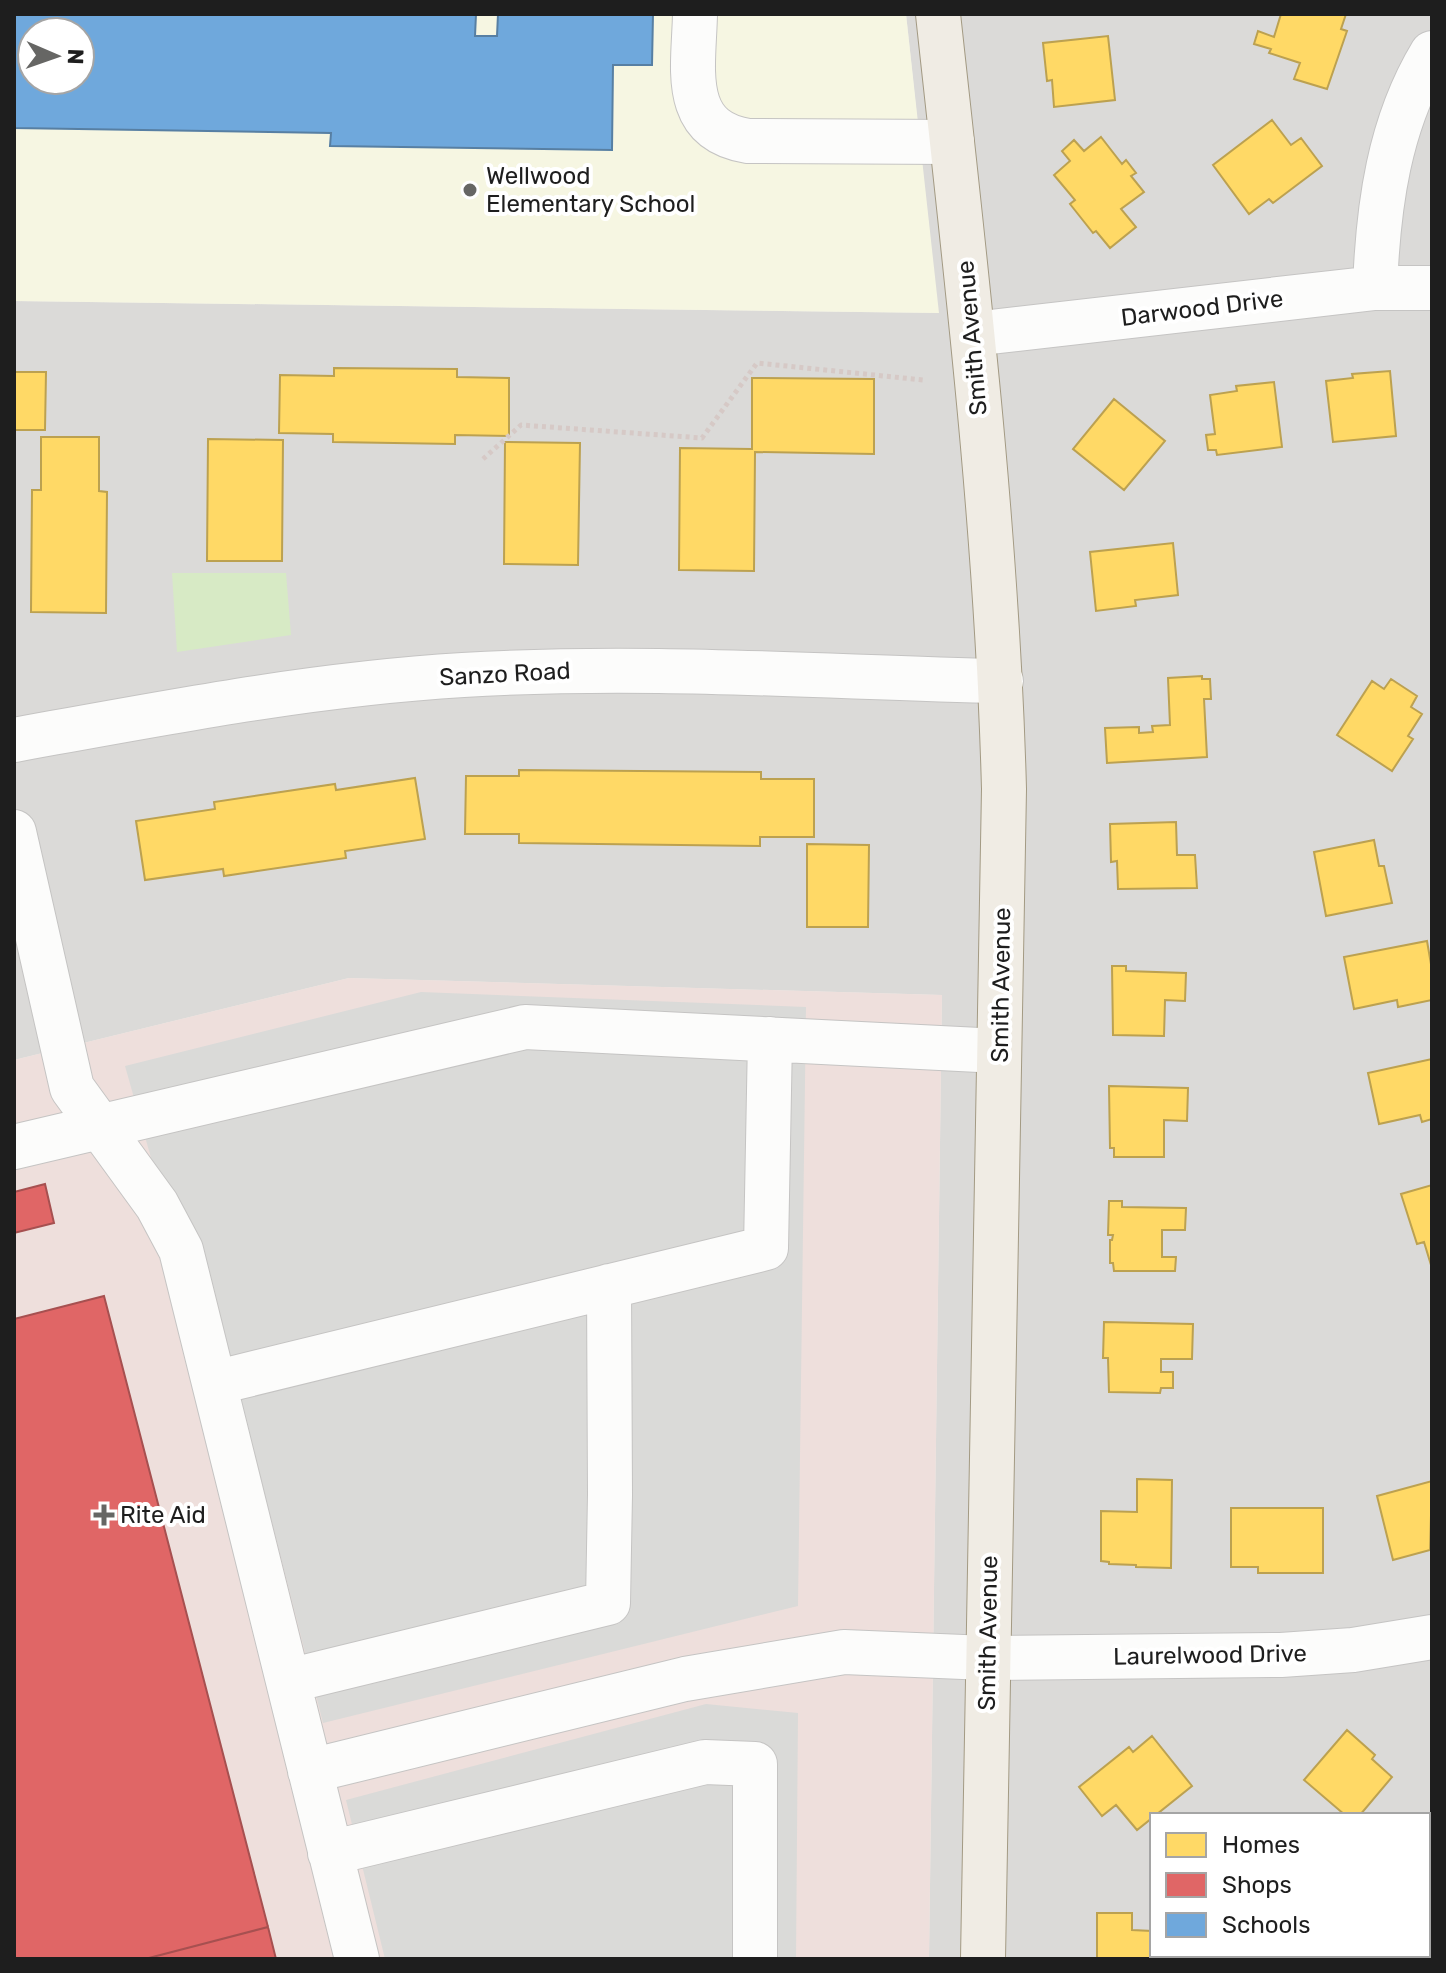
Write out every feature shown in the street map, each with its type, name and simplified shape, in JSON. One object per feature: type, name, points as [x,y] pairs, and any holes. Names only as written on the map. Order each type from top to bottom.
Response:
[{"type":"main road","name":"Smith Avenue","points":[[938,14],[973,334],[1001,681],[1004,789],[983,1959]]},
{"type":"street","points":[[695,14],[694,91],[699,110],[710,126],[728,138],[748,141],[952,142]]},
{"type":"street","points":[[1375,288],[1377,226],[1385,172],[1407,105],[1432,53]]},
{"type":"street","name":"Darwood Drive","points":[[973,334],[1375,288],[1432,288]]},
{"type":"street","name":"Sanzo Road","points":[[14,740],[328,687],[461,675],[570,670],[1001,681]]},
{"type":"street","points":[[14,832],[72,1088],[157,1205],[181,1250],[357,1959]]},
{"type":"street","points":[[14,1147],[525,1027],[999,1051]]},
{"type":"street","points":[[214,1383],[766,1248],[770,1039]]},
{"type":"street","points":[[288,1681],[608,1603],[609,1286]]},
{"type":"street","name":"Laurelwood Drive","points":[[310,1771],[685,1679],[844,1652],[987,1658],[1281,1655],[1353,1650],[1432,1637]]},
{"type":"street","points":[[330,1853],[705,1762],[755,1764],[755,1959]]},
{"type":"path","points":[[483,459],[521,425],[702,438],[757,363],[923,380]]},
{"type":"shaded area","name":"Wellwood Elementary School","points":[[14,14],[906,14],[939,313],[14,301]]},
{"type":"shaded area","points":[[906,14],[1432,14],[1432,1959],[929,1959],[942,995],[349,978],[14,1060],[14,301],[938,313]]},
{"type":"shaded area","points":[[349,978],[942,995],[929,1959],[14,1959],[14,1060]]},
{"type":"shaded area","points":[[421,992],[806,1007],[798,1606],[323,1723],[199,1235],[155,1172],[125,1066]]},
{"type":"shaded area","points":[[706,1704],[798,1713],[796,1959],[385,1959],[346,1800]]},
{"type":"green space","points":[[172,573],[286,573],[291,635],[177,652]]},
{"type":"building: Homes","points":[[1281,14],[1346,14],[1341,29],[1347,31],[1327,89],[1294,79],[1300,63],[1269,53],[1271,49],[1254,44],[1258,31],[1274,37]]},
{"type":"building: Homes","points":[[1108,36],[1115,100],[1054,107],[1052,80],[1047,81],[1043,43]]},
{"type":"building: Homes","points":[[1272,120],[1291,145],[1301,138],[1322,166],[1273,203],[1269,199],[1249,214],[1213,165]]},
{"type":"building: Homes","points":[[1101,137],[1122,164],[1126,160],[1136,173],[1131,176],[1144,192],[1121,209],[1136,227],[1110,248],[1096,231],[1093,233],[1070,204],[1075,200],[1054,175],[1070,161],[1062,151],[1074,140],[1084,151]]},
{"type":"building: Homes","points":[[334,368],[457,369],[457,377],[509,378],[509,436],[455,435],[455,444],[333,442],[333,434],[279,433],[280,375],[334,376]]},
{"type":"building: Homes","points":[[1390,371],[1396,436],[1333,442],[1326,381],[1353,378],[1352,374]]},
{"type":"building: Homes","points":[[14,372],[46,372],[45,430],[14,430]]},
{"type":"building: Homes","points":[[752,378],[874,379],[874,454],[755,452],[754,571],[679,570],[680,448],[752,449]]},
{"type":"building: Homes","points":[[1274,382],[1282,447],[1217,455],[1216,450],[1208,450],[1206,435],[1215,434],[1210,395],[1237,391],[1236,386]]},
{"type":"building: Homes","points":[[1114,399],[1165,441],[1124,490],[1073,449]]},
{"type":"building: Homes","points":[[41,437],[99,437],[99,491],[107,492],[106,613],[31,612],[32,490],[41,490]]},
{"type":"building: Homes","points":[[208,439],[283,440],[282,561],[207,561]]},
{"type":"building: Homes","points":[[505,442],[580,443],[578,565],[504,564]]},
{"type":"building: Homes","points":[[1173,543],[1178,595],[1135,600],[1136,606],[1096,611],[1090,552]]},
{"type":"building: Homes","points":[[1202,676],[1202,679],[1210,679],[1211,699],[1204,699],[1207,757],[1107,763],[1105,728],[1139,727],[1139,733],[1153,732],[1152,726],[1170,725],[1168,678]]},
{"type":"building: Homes","points":[[1391,679],[1417,696],[1411,707],[1422,714],[1408,736],[1413,739],[1392,771],[1337,735],[1372,681],[1384,689]]},
{"type":"building: Homes","points":[[519,770],[761,772],[761,779],[814,779],[814,837],[760,837],[760,846],[519,843],[519,834],[465,834],[466,776],[519,776]]},
{"type":"building: Homes","points":[[415,778],[425,839],[345,851],[346,858],[224,876],[223,869],[145,880],[136,821],[215,809],[214,802],[335,784],[336,790]]},
{"type":"building: Homes","points":[[1176,822],[1177,855],[1195,855],[1197,888],[1118,889],[1117,861],[1111,862],[1110,824]]},
{"type":"building: Homes","points":[[1374,840],[1379,866],[1384,866],[1392,903],[1326,916],[1314,852]]},
{"type":"building: Homes","points":[[807,844],[869,845],[868,927],[807,927]]},
{"type":"building: Homes","points":[[1427,941],[1432,970],[1432,1000],[1398,1007],[1397,1000],[1354,1009],[1344,957]]},
{"type":"building: Homes","points":[[1112,966],[1126,966],[1126,971],[1186,973],[1185,1001],[1165,1000],[1164,1036],[1113,1035]]},
{"type":"building: Homes","points":[[1432,1059],[1432,1119],[1422,1122],[1420,1115],[1379,1124],[1368,1073]]},
{"type":"building: Homes","points":[[1109,1086],[1188,1088],[1187,1121],[1164,1120],[1164,1157],[1114,1157],[1114,1148],[1110,1148]]},
{"type":"building: Homes","points":[[1432,1185],[1431,1265],[1424,1242],[1417,1244],[1401,1194]]},
{"type":"building: Homes","points":[[1109,1201],[1122,1201],[1122,1207],[1186,1208],[1185,1230],[1162,1230],[1162,1257],[1176,1257],[1175,1271],[1114,1271],[1113,1263],[1110,1263],[1110,1240],[1113,1235],[1108,1235]]},
{"type":"building: Homes","points":[[1104,1322],[1193,1324],[1192,1359],[1161,1359],[1161,1372],[1173,1372],[1173,1388],[1161,1388],[1160,1393],[1109,1392],[1108,1358],[1103,1358]]},
{"type":"building: Homes","points":[[1137,1479],[1172,1480],[1171,1568],[1136,1567],[1101,1561],[1101,1511],[1137,1512]]},
{"type":"building: Homes","points":[[1432,1481],[1430,1550],[1393,1560],[1377,1496]]},
{"type":"building: Homes","points":[[1231,1508],[1323,1508],[1323,1573],[1258,1573],[1258,1567],[1231,1567]]},
{"type":"building: Homes","points":[[1347,1730],[1375,1755],[1372,1759],[1392,1777],[1362,1813],[1343,1813],[1304,1780]]},
{"type":"building: Homes","points":[[1152,1736],[1192,1786],[1158,1813],[1150,1813],[1150,1820],[1137,1830],[1116,1805],[1102,1816],[1079,1787],[1129,1747],[1133,1752]]},
{"type":"building: Homes","points":[[1432,1864],[1432,1908],[1430,1910]]},
{"type":"building: Homes","points":[[1097,1913],[1132,1913],[1132,1930],[1150,1931],[1150,1957],[1175,1957],[1175,1959],[1097,1959]]},
{"type":"building: Shops","points":[[45,1184],[54,1223],[14,1233],[14,1192]]},
{"type":"building: Shops","points":[[104,1296],[268,1927],[145,1959],[14,1959],[14,1319]]},
{"type":"building: Shops","points":[[268,1927],[276,1959],[145,1959]]},
{"type":"building: Schools","points":[[14,14],[476,14],[475,36],[497,36],[498,14],[653,14],[652,65],[613,65],[612,150],[330,146],[331,133],[14,128]]},
{"type":"place","name":"Wellwood Elementary School","points":[[470,190]]},
{"type":"place","name":"Rite Aid","points":[[104,1515]]}]
